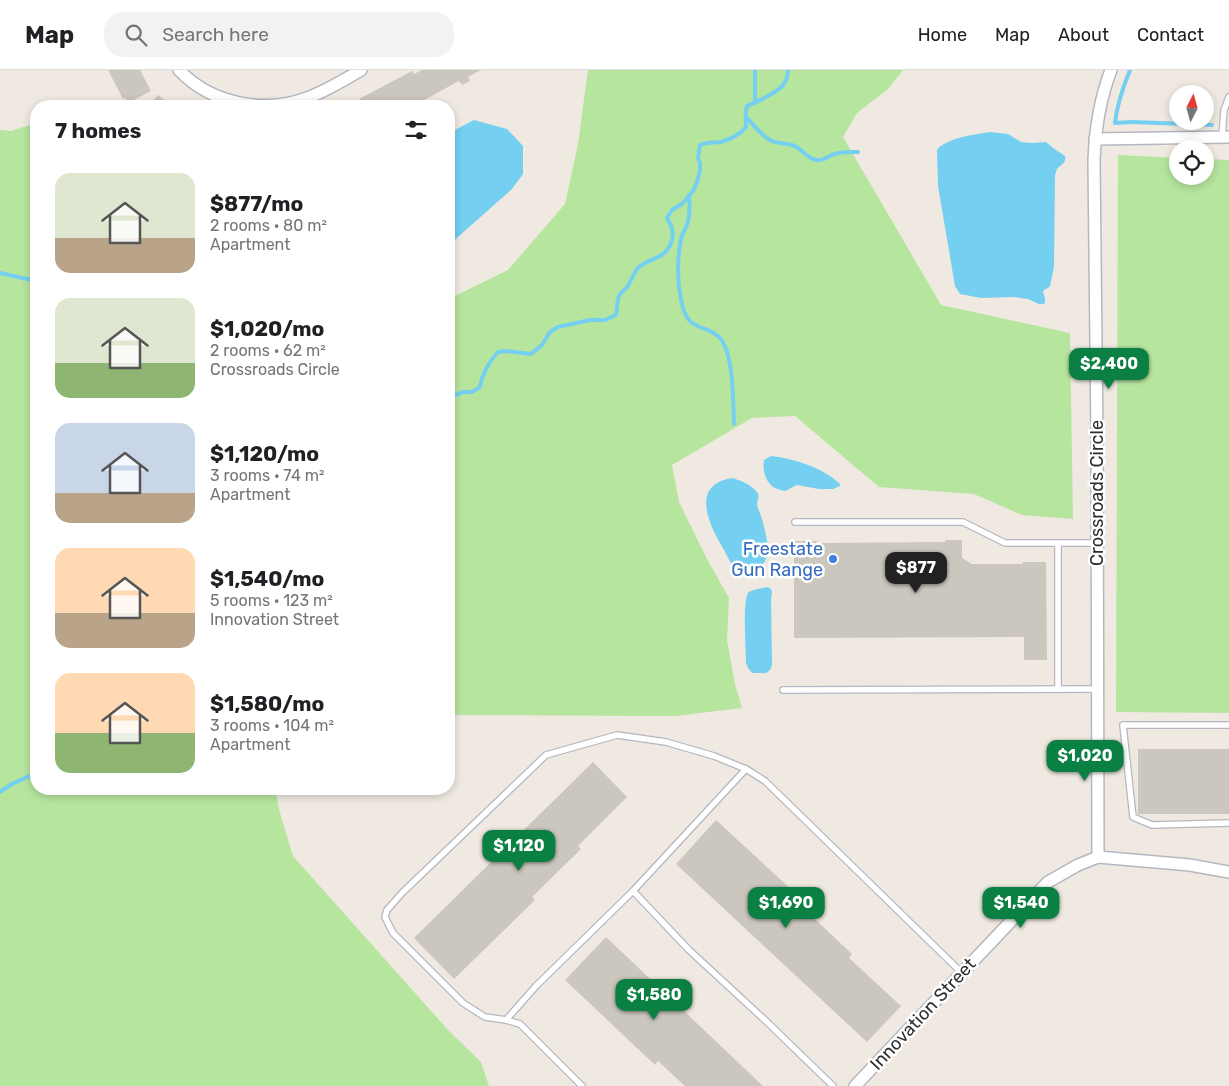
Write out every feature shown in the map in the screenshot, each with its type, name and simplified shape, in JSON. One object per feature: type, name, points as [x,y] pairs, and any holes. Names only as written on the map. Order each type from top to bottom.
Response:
[{"type":"street","points":[[180,70],[192,82],[203,89],[228,100]]},
{"type":"street","points":[[300,100],[318,93],[345,74],[362,70]]},
{"type":"street","name":"Crossroads Circle","points":[[1098,857],[1094,187],[1095,139],[1102,100],[1111,70]]},
{"type":"street","points":[[1095,139],[1226,137]]},
{"type":"street","name":"Innovation Street","points":[[855,1086],[1048,882],[1078,865],[1098,857],[1190,865],[1229,872]]},
{"type":"lane","points":[[1226,137],[1224,110],[1229,97]]},
{"type":"lane","points":[[795,522],[963,522],[1005,543],[1097,544]]},
{"type":"lane","points":[[1058,544],[1058,689]]},
{"type":"lane","points":[[783,690],[1098,689]]},
{"type":"lane","points":[[1229,725],[1123,725],[1133,817],[1152,824],[1229,823]]},
{"type":"lane","points":[[582,1086],[520,1024],[506,1020],[485,1018],[463,1003],[393,933],[385,917],[386,910],[402,893],[546,755],[617,735],[666,742],[714,756],[746,769],[765,781],[962,973]]},
{"type":"lane","points":[[506,1020],[536,986],[633,891],[746,769]]},
{"type":"lane","points":[[633,891],[689,950],[833,1086]]},
{"type":"green space","points":[[588,70],[903,70],[888,89],[857,113],[843,137],[941,305],[1070,333],[1073,519],[1022,515],[974,494],[879,487],[795,416],[752,418],[672,465],[679,502],[729,598],[727,640],[735,684],[742,708],[675,716],[455,715],[455,296],[508,270],[565,204],[578,144]]},
{"type":"green space","points":[[30,125],[30,795],[276,795],[293,856],[448,1030],[481,1062],[489,1086],[0,1086],[0,130],[11,131]]},
{"type":"green space","points":[[1118,155],[1169,158],[1169,185],[1214,185],[1214,159],[1229,160],[1229,713],[1116,712]]},
{"type":"water","points":[[474,120],[507,129],[523,146],[523,174],[512,189],[455,240],[455,130]]},
{"type":"water","points":[[990,132],[1008,134],[1021,142],[1046,142],[1065,156],[1064,162],[1057,169],[1055,175],[1054,267],[1050,286],[1043,292],[1045,303],[1043,304],[1015,297],[981,298],[960,294],[955,286],[938,186],[937,150],[947,142],[969,135]]},
{"type":"water","points":[[771,456],[789,459],[817,468],[833,478],[840,486],[833,489],[819,489],[797,485],[785,491],[773,487],[766,478],[763,463],[764,460]]},
{"type":"water","points":[[733,478],[754,489],[759,496],[757,505],[767,541],[768,553],[765,562],[757,571],[748,575],[738,572],[731,563],[713,529],[706,507],[707,497],[711,488],[719,482]]},
{"type":"water","points":[[768,587],[772,592],[772,665],[766,673],[752,673],[746,663],[745,614],[747,596],[751,591]]},
{"type":"building","points":[[108,70],[140,70],[151,91],[134,100],[123,99]]},
{"type":"building","points":[[422,70],[481,70],[468,77],[470,81],[462,85],[459,81],[424,100],[359,99],[412,71],[414,74]]},
{"type":"building","points":[[158,95],[164,100],[153,100]]},
{"type":"building","points":[[945,540],[962,540],[962,558],[972,564],[1046,562],[1047,660],[1024,660],[1024,637],[794,638],[794,541],[817,541],[817,543],[945,542]]},
{"type":"building","points":[[1138,749],[1229,749],[1229,814],[1138,814]]},
{"type":"building","points":[[593,762],[627,797],[578,846],[581,849],[532,897],[535,900],[454,979],[414,938]]},
{"type":"building","points":[[716,820],[806,903],[802,907],[852,954],[849,958],[901,1006],[867,1042],[676,864]]},
{"type":"building","points":[[606,937],[763,1086],[685,1086],[658,1061],[655,1065],[565,980]]},
{"type":"waterway","points":[[755,70],[755,102]]},
{"type":"waterway","points":[[455,395],[472,392],[480,387],[486,368],[498,352],[531,354],[542,345],[550,332],[558,327],[590,320],[605,320],[616,315],[619,296],[627,287],[637,269],[663,254],[670,246],[673,233],[667,219],[672,210],[683,203],[693,191],[700,171],[698,158],[700,145],[721,142],[741,132],[746,127],[747,106],[780,88],[786,80],[788,70]]},
{"type":"waterway","points":[[1130,70],[1117,109],[1115,123],[1169,123]]},
{"type":"waterway","points":[[746,117],[768,139],[795,146],[817,160],[822,160],[841,152],[858,152]]},
{"type":"waterway","points":[[689,195],[689,218],[681,237],[679,256],[678,274],[681,300],[686,316],[690,321],[715,334],[725,345],[732,379],[734,424]]},
{"type":"waterway","points":[[0,273],[30,280]]},
{"type":"waterway","points":[[0,792],[30,776]]},
{"type":"place","name":"Freestate Gun Range","points":[[833,559]]}]
